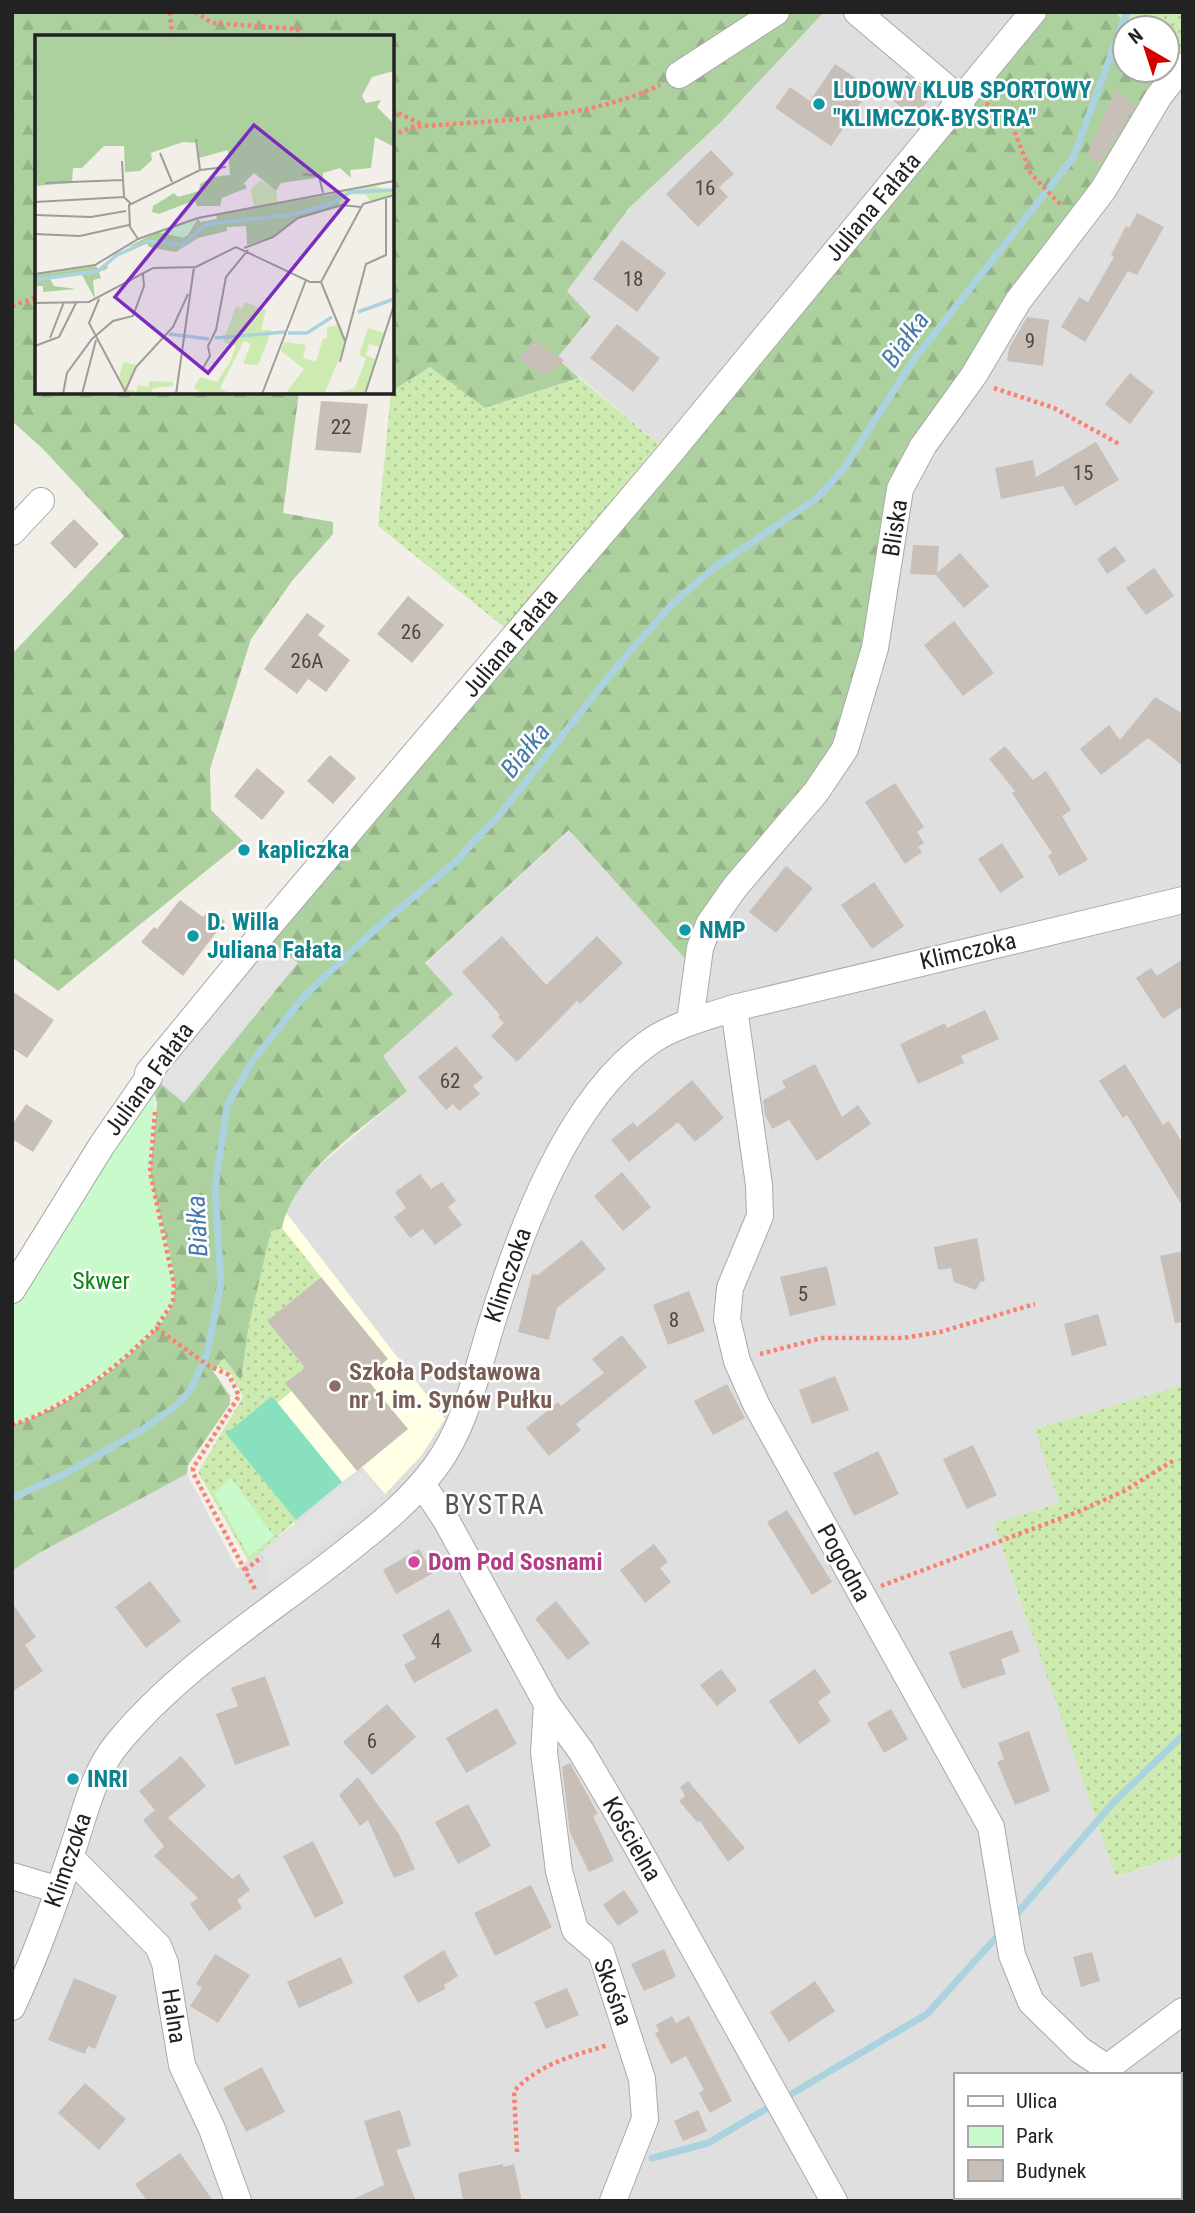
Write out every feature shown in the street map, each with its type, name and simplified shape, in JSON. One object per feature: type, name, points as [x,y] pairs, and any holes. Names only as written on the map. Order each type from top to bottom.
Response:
[{"type":"street","points":[[679,75],[776,12]]},
{"type":"street","points":[[857,12],[965,96]]},
{"type":"street","name":"Juliana Fałata","points":[[12,1290],[102,1145],[149,1077],[148,1073],[262,934],[670,453],[1033,12]]},
{"type":"street","name":"Bliska","points":[[690,1022],[701,948],[709,923],[735,887],[816,792],[845,748],[874,648],[900,489],[923,446],[978,369],[1018,301],[1103,190],[1159,96],[1183,66]]},
{"type":"street","points":[[12,532],[41,501]]},
{"type":"street","name":"Klimczoka","points":[[12,2007],[36,1955],[89,1799],[114,1747],[159,1698],[398,1511],[438,1464],[456,1432],[537,1194],[568,1141],[626,1062],[654,1039],[690,1022],[734,1008],[1180,906]]},
{"type":"street","name":"Pogodna","points":[[734,1008],[760,1196],[757,1228],[730,1288],[727,1303],[727,1319],[737,1361],[756,1404],[991,1827],[1012,1955],[1031,2002],[1080,2050],[1108,2071]]},
{"type":"street","name":"Kościelna","points":[[422,1485],[446,1520],[547,1704],[581,1751],[630,1834],[834,2201]]},
{"type":"street","name":"Skośna","points":[[547,1704],[544,1752],[559,1871],[575,1930],[601,1952],[642,2079],[645,2119],[613,2201]]},
{"type":"street","name":"Halna","points":[[70,1857],[139,1923],[158,1945],[165,1963],[182,2065],[212,2129],[238,2201]]},
{"type":"street","points":[[12,1876],[58,1890]]},
{"type":"street","points":[[1108,2071],[1183,2011]]},
{"type":"path","points":[[170,12],[172,35]]},
{"type":"path","points":[[195,12],[212,23],[297,29],[302,35]]},
{"type":"path","points":[[394,135],[412,127],[567,114],[631,99],[679,75]]},
{"type":"path","points":[[965,96],[1010,120],[1031,174],[1065,210]]},
{"type":"path","points":[[394,111],[424,126]]},
{"type":"path","points":[[12,306],[35,298]]},
{"type":"path","points":[[978,369],[988,385],[1006,394],[1054,408],[1121,444]]},
{"type":"path","points":[[12,1425],[64,1400],[131,1353],[156,1328],[173,1302],[174,1284],[150,1172],[157,1104],[149,1077]]},
{"type":"path","points":[[737,1361],[822,1338],[903,1338],[940,1332],[1035,1304]]},
{"type":"path","points":[[156,1328],[209,1366],[229,1375],[239,1396],[193,1468],[193,1473],[267,1612]]},
{"type":"path","points":[[861,1593],[1080,1511],[1124,1491],[1176,1459]]},
{"type":"path","points":[[245,1570],[262,1557]]},
{"type":"path","points":[[517,2152],[514,2091],[531,2073],[555,2061],[629,2038]]},
{"type":"shaded area","points":[[824,12],[1033,12],[670,453],[557,358],[591,317],[567,291],[629,208],[722,121]]},
{"type":"shaded area","points":[[1183,66],[1183,1385],[1036,1429],[1059,1503],[994,1523],[1117,1877],[1183,1854],[1183,2152],[1181,2073],[954,2073],[954,2199],[1138,2201],[12,2201],[12,1571],[39,1553],[187,1474],[237,1569],[295,1524],[272,1396],[285,1213],[296,1192],[317,1168],[407,1091],[383,1056],[425,964],[570,830],[697,972],[900,489],[1171,84],[1181,84]]},
{"type":"shaded area","points":[[262,934],[298,963],[184,1103],[148,1073]]},
{"type":"shaded area","name":"Szkoła Podstawowa nr 1 im. Synów Pułku","points":[[284,1210],[445,1419],[421,1456],[385,1494],[362,1467],[342,1482],[201,1472],[248,1389],[263,1258]]},
{"type":"shaded area","points":[[363,1469],[382,1495],[270,1586],[266,1578],[268,1565],[260,1553]]},
{"type":"green space","points":[[12,12],[824,12],[722,121],[629,208],[567,291],[591,317],[557,358],[579,378],[485,408],[430,367],[394,390],[394,35],[35,35],[35,394],[299,394],[283,513],[333,522],[333,534],[292,581],[251,639],[210,769],[211,810],[243,841],[58,991],[12,957],[12,654],[124,536],[43,449],[12,421]]},
{"type":"green space","points":[[1036,12],[1116,12],[1117,14],[1111,14],[1111,84],[1154,84],[1159,96],[923,446],[845,749],[735,887],[698,973],[569,830],[425,963],[453,994],[383,1056],[407,1091],[316,1168],[290,1206],[282,1228],[271,1231],[249,1324],[241,1381],[224,1358],[213,1371],[230,1396],[230,1404],[188,1465],[187,1474],[39,1553],[12,1571],[12,1425],[57,1406],[103,1377],[144,1341],[173,1302],[150,1172],[157,1103],[148,1073],[184,1102],[297,963],[262,934]]},
{"type":"green space","points":[[1116,12],[1183,12],[1181,68],[1181,14]]},
{"type":"green space","points":[[1154,84],[1169,84],[1159,96]]},
{"type":"green space","points":[[430,367],[486,408],[579,378],[670,453],[515,636],[378,526],[391,394],[394,394],[394,390]]},
{"type":"green space","name":"Skwer","points":[[149,1077],[155,1102],[151,1176],[173,1272],[173,1301],[165,1318],[128,1356],[78,1392],[12,1425],[12,1290]]},
{"type":"green space","points":[[282,1228],[321,1277],[267,1321],[305,1368],[286,1383],[292,1391],[277,1403],[272,1396],[296,1520],[249,1562],[198,1472],[243,1397],[231,1373],[217,1367],[224,1358],[241,1380],[249,1324],[268,1238],[271,1230]]},
{"type":"green space","points":[[1183,1385],[1183,1854],[1116,1877],[994,1523],[1059,1503],[1035,1429]]},
{"type":"green space","points":[[272,1396],[342,1482],[296,1520],[226,1434]]},
{"type":"green space","points":[[231,1478],[274,1536],[249,1556],[214,1493]]},
{"type":"building","name":"LUDOWY KLUB SPORTOWY \"KLIMCZOK-BYSTRA\"","points":[[835,64],[871,88],[831,146],[775,108],[790,87],[810,101]]},
{"type":"building","points":[[907,75],[932,96],[914,118],[889,97]]},
{"type":"building","points":[[1116,89],[1135,106],[1099,165],[1087,154]]},
{"type":"building","points":[[711,150],[734,174],[719,187],[728,197],[698,227],[666,194]]},
{"type":"building","points":[[1137,213],[1164,227],[1137,275],[1128,271],[1085,342],[1061,327],[1079,297],[1088,302],[1114,257],[1111,255],[1126,226],[1129,228]]},
{"type":"building","points":[[622,240],[666,273],[637,312],[593,279]]},
{"type":"building","points":[[1027,317],[1049,320],[1043,366],[1007,361],[1009,348]]},
{"type":"building","points":[[617,324],[660,358],[633,392],[590,358]]},
{"type":"building","points":[[533,340],[564,360],[552,371],[542,374],[519,359]]},
{"type":"building","points":[[1130,373],[1154,392],[1130,424],[1105,404]]},
{"type":"building","points":[[321,401],[368,404],[361,453],[315,450]]},
{"type":"building","points":[[1096,442],[1119,480],[1075,506],[1063,486],[1001,499],[995,468],[1033,460],[1036,477]]},
{"type":"building","points":[[74,519],[99,544],[75,569],[50,543]]},
{"type":"building","points":[[913,545],[939,546],[937,573],[960,553],[989,586],[964,608],[936,575],[910,574]]},
{"type":"building","points":[[1115,546],[1126,561],[1107,574],[1097,559]]},
{"type":"building","points":[[1154,568],[1174,596],[1146,615],[1126,588]]},
{"type":"building","points":[[408,596],[444,625],[412,663],[377,634]]},
{"type":"building","points":[[307,613],[325,626],[318,635],[350,660],[326,692],[308,679],[297,694],[264,669]]},
{"type":"building","points":[[954,621],[994,673],[963,696],[924,645]]},
{"type":"building","points":[[1155,697],[1183,714],[1183,766],[1148,738],[1101,775],[1080,749],[1109,725],[1120,740]]},
{"type":"building","points":[[1005,746],[1033,780],[1046,771],[1071,810],[1062,816],[1088,860],[1059,876],[1048,856],[1052,853],[1012,793],[1015,791],[989,759]]},
{"type":"building","points":[[330,755],[356,778],[333,804],[307,781]]},
{"type":"building","points":[[257,768],[285,792],[262,820],[234,796]]},
{"type":"building","points":[[895,783],[924,827],[917,832],[924,843],[918,847],[922,852],[905,864],[865,802]]},
{"type":"building","points":[[1002,843],[1024,877],[1000,893],[978,859]]},
{"type":"building","points":[[786,866],[813,888],[776,933],[749,912]]},
{"type":"building","points":[[874,882],[904,926],[872,949],[841,905]]},
{"type":"building","name":"D. Willa Juliana Fałata","points":[[180,900],[203,917],[210,910],[225,921],[183,976],[141,942],[154,927],[157,929]]},
{"type":"building","points":[[502,936],[546,985],[597,936],[623,963],[580,1004],[577,1001],[517,1062],[491,1036],[504,1023],[498,1017],[500,1015],[462,972]]},
{"type":"building","points":[[1183,959],[1183,1006],[1163,1019],[1136,978],[1151,968],[1157,976]]},
{"type":"building","points":[[12,991],[54,1020],[27,1058],[12,1048]]},
{"type":"building","points":[[985,1010],[999,1039],[961,1056],[964,1063],[918,1084],[900,1044],[945,1023],[947,1028]]},
{"type":"building","points":[[456,1046],[483,1078],[473,1086],[480,1094],[459,1111],[453,1104],[446,1110],[418,1077]]},
{"type":"building","points":[[815,1064],[842,1117],[858,1105],[871,1124],[817,1161],[789,1120],[772,1129],[765,1115],[763,1100],[786,1088],[782,1081]]},
{"type":"building","points":[[1125,1064],[1163,1125],[1169,1121],[1183,1144],[1183,1207],[1127,1115],[1123,1118],[1099,1081]]},
{"type":"building","points":[[692,1080],[724,1118],[695,1142],[678,1122],[629,1162],[611,1140],[633,1122],[637,1127]]},
{"type":"building","points":[[26,1104],[53,1121],[33,1152],[12,1139],[12,1125]]},
{"type":"building","points":[[622,1172],[651,1207],[623,1231],[594,1196]]},
{"type":"building","points":[[420,1174],[431,1189],[442,1182],[456,1201],[448,1207],[462,1225],[435,1245],[423,1229],[410,1238],[394,1217],[406,1208],[395,1192]]},
{"type":"building","points":[[977,1238],[985,1281],[980,1282],[976,1290],[954,1282],[951,1268],[938,1270],[934,1247]]},
{"type":"building","points":[[582,1240],[606,1269],[557,1308],[549,1340],[518,1332],[532,1274],[538,1275]]},
{"type":"building","points":[[1183,1251],[1183,1322],[1175,1323],[1160,1256]]},
{"type":"building","points":[[827,1266],[836,1305],[790,1316],[780,1277]]},
{"type":"building","points":[[321,1277],[388,1359],[365,1377],[408,1429],[357,1471],[285,1383],[305,1368],[267,1321]]},
{"type":"building","points":[[689,1291],[705,1331],[668,1345],[653,1305]]},
{"type":"building","points":[[1098,1314],[1107,1345],[1072,1356],[1064,1324]]},
{"type":"building","points":[[622,1335],[647,1367],[576,1424],[581,1430],[549,1456],[526,1428],[558,1402],[561,1406],[604,1373],[592,1359]]},
{"type":"building","points":[[835,1376],[849,1410],[812,1424],[799,1390]]},
{"type":"building","points":[[727,1384],[745,1418],[713,1435],[694,1401]]},
{"type":"building","points":[[973,1445],[997,1495],[967,1509],[943,1459]]},
{"type":"building","points":[[878,1451],[899,1494],[854,1516],[833,1473]]},
{"type":"building","points":[[787,1510],[832,1582],[812,1595],[767,1522]]},
{"type":"building","points":[[654,1544],[668,1562],[660,1568],[671,1582],[645,1603],[620,1570]]},
{"type":"building","points":[[419,1549],[433,1573],[396,1594],[383,1570]]},
{"type":"building","points":[[150,1581],[181,1621],[146,1648],[115,1607]]},
{"type":"building","points":[[556,1601],[590,1643],[568,1660],[535,1619]]},
{"type":"building","points":[[12,1603],[36,1637],[25,1645],[43,1671],[12,1692]]},
{"type":"building","points":[[449,1609],[472,1651],[414,1683],[404,1665],[416,1658],[402,1635]]},
{"type":"building","points":[[1012,1630],[1020,1652],[1001,1659],[1006,1674],[962,1689],[949,1652]]},
{"type":"building","points":[[721,1669],[737,1690],[717,1706],[700,1685]]},
{"type":"building","points":[[815,1669],[831,1692],[818,1702],[831,1721],[799,1744],[769,1701]]},
{"type":"building","points":[[265,1676],[290,1745],[235,1765],[216,1714],[238,1706],[231,1688]]},
{"type":"building","points":[[387,1704],[416,1737],[372,1775],[343,1742]]},
{"type":"building","points":[[497,1708],[517,1744],[466,1773],[446,1738]]},
{"type":"building","points":[[891,1709],[908,1739],[884,1753],[867,1723]]},
{"type":"building","points":[[1029,1731],[1050,1791],[1015,1805],[997,1762],[1004,1759],[998,1743]]},
{"type":"building","points":[[181,1756],[206,1786],[168,1818],[232,1879],[239,1874],[250,1890],[237,1900],[242,1908],[209,1931],[190,1904],[198,1898],[154,1856],[164,1846],[143,1820],[155,1810],[139,1791]]},
{"type":"building","points":[[570,1763],[598,1814],[593,1816],[614,1861],[589,1872],[570,1833],[562,1767]]},
{"type":"building","points":[[358,1777],[399,1834],[415,1869],[394,1878],[368,1820],[360,1826],[339,1795]]},
{"type":"building","points":[[688,1781],[745,1848],[728,1862],[700,1821],[697,1822],[679,1801],[685,1796],[680,1787]]},
{"type":"building","points":[[468,1804],[491,1846],[458,1864],[435,1822]]},
{"type":"building","points":[[313,1841],[344,1903],[315,1918],[283,1856]]},
{"type":"building","points":[[531,1885],[552,1927],[495,1956],[474,1913]]},
{"type":"building","points":[[624,1890],[639,1912],[618,1926],[603,1905]]},
{"type":"building","points":[[664,1949],[676,1977],[644,1991],[631,1964]]},
{"type":"building","points":[[444,1950],[458,1976],[444,1985],[445,1989],[418,2003],[403,1976]]},
{"type":"building","points":[[1092,1952],[1100,1981],[1081,1987],[1073,1957]]},
{"type":"building","points":[[215,1954],[250,1975],[218,2023],[190,2006],[202,1988],[196,1984]]},
{"type":"building","points":[[341,1957],[353,1983],[299,2008],[287,1982]]},
{"type":"building","points":[[74,1978],[117,1996],[95,2049],[88,2046],[85,2054],[48,2040]]},
{"type":"building","points":[[815,1981],[835,2011],[789,2042],[770,2012]]},
{"type":"building","points":[[567,1988],[579,2015],[546,2029],[534,2002]]},
{"type":"building","points":[[672,2016],[676,2023],[689,2016],[732,2101],[710,2113],[699,2093],[704,2090],[686,2056],[671,2064],[655,2033],[659,2031],[656,2025]]},
{"type":"building","points":[[262,2067],[285,2112],[246,2132],[223,2088]]},
{"type":"building","points":[[85,2083],[126,2119],[99,2150],[58,2113]]},
{"type":"building","points":[[400,2110],[411,2146],[396,2150],[416,2201],[349,2201],[384,2185],[364,2121]]},
{"type":"building","points":[[698,2110],[707,2131],[683,2141],[674,2121]]},
{"type":"building","points":[[180,2153],[213,2201],[147,2201],[135,2184]]},
{"type":"building","points":[[503,2164],[503,2167],[514,2164],[522,2201],[463,2201],[458,2173]]},
{"type":"waterway","name":"Białka","points":[[12,1498],[67,1473],[143,1429],[176,1406],[191,1389],[207,1354],[221,1283],[215,1188],[227,1106],[253,1060],[305,995],[379,926],[453,864],[500,814],[619,664],[672,604],[714,568],[816,499],[843,470],[912,362],[1073,158],[1127,12]]},
{"type":"waterway","points":[[1013,1918],[1113,1803],[1183,1735]]},
{"type":"waterway","points":[[652,2158],[708,2143],[927,2014],[1001,1932]]},
{"type":"place","name":"LUDOWY KLUB SPORTOWY \"KLIMCZOK-BYSTRA\"","points":[[819,104]]},
{"type":"place","name":"kapliczka","points":[[244,850]]},
{"type":"place","name":"NMP","points":[[685,930]]},
{"type":"place","name":"D. Willa Juliana Fałata","points":[[193,936]]},
{"type":"place","name":"Szkoła Podstawowa nr 1 im. Synów Pułku","points":[[335,1386]]},
{"type":"place","name":"Dom Pod Sosnami","points":[[414,1562]]},
{"type":"place","name":"INRI","points":[[73,1779]]},
{"type":"district","name":"BYSTRA","points":[[495,1504]]}]
